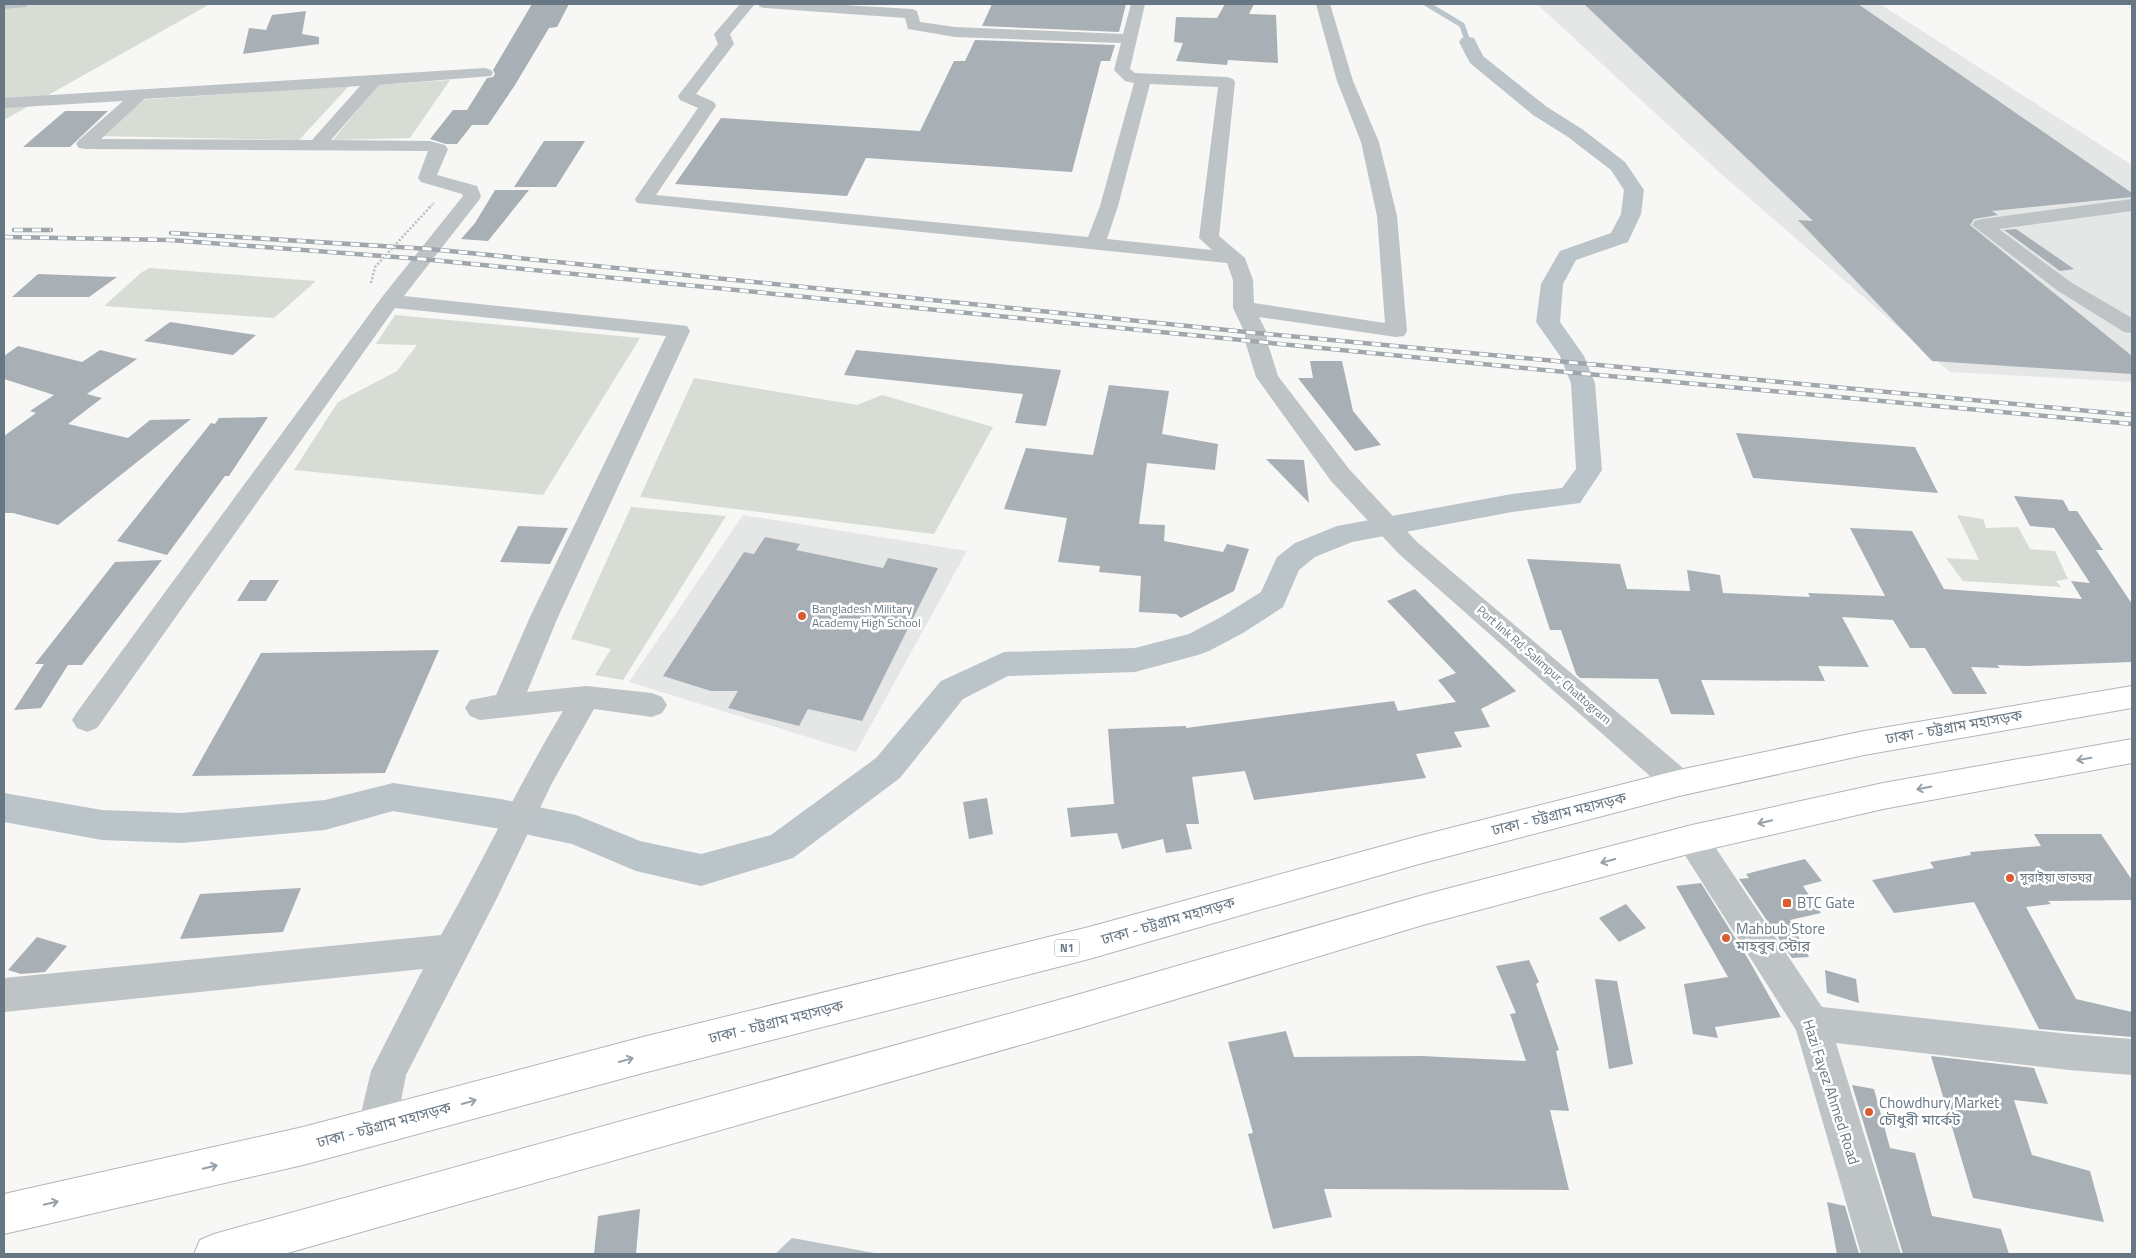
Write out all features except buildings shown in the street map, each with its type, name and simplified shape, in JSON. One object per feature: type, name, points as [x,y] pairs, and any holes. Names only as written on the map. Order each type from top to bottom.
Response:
[{"type":"highway","name":"ঢাকা - চট্টগ্রাম মহাসড়ক","points":[[4,1214],[303,1146],[643,1055],[1089,943],[1419,850],[1679,783],[1864,743],[2132,697]]},
{"type":"highway","points":[[214,1254],[1070,1014],[1423,910],[1692,839],[1884,796],[2132,751]]},
{"type":"street","points":[[4,5],[21,4]]},
{"type":"street","points":[[748,4],[722,34],[726,44],[686,96],[708,106],[644,199],[1235,258]]},
{"type":"street","points":[[765,4],[912,14],[913,26],[955,32],[1129,38]]},
{"type":"street","points":[[1138,4],[1122,70],[1131,78],[1227,82],[1209,238],[1235,258],[1243,280],[1244,308],[1396,330],[1387,216],[1370,142],[1345,81],[1324,4]]},
{"type":"street","points":[[4,103],[485,73]]},
{"type":"street","points":[[1096,244],[1109,206],[1143,79]]},
{"type":"street","points":[[317,145],[374,80]]},
{"type":"street","points":[[87,720],[389,301],[472,196],[470,190],[427,178],[440,149],[430,146],[85,144],[139,95]]},
{"type":"street","points":[[2132,205],[1982,225],[2065,287],[2132,327]]},
{"type":"street","points":[[389,301],[679,331],[544,617],[493,707],[586,697],[652,705]]},
{"type":"street","name":"Port link Rd, Salimpur, Chattogram","points":[[1244,308],[1256,333],[1256,341],[1267,377],[1340,475],[1408,548],[1679,783]]},
{"type":"street","points":[[377,1126],[389,1072],[450,950],[485,888],[540,776],[586,697]]},
{"type":"street","name":"Hazi Fayez Ahmed Road","points":[[1692,839],[1812,1023],[1881,1254]]},
{"type":"street","points":[[4,995],[450,950]]},
{"type":"street","points":[[1812,1023],[2069,1052],[2132,1056]]},
{"type":"path","points":[[371,283],[374,266],[434,203]]},
{"type":"shaded area","points":[[4,4],[210,4],[4,120]]},
{"type":"shaded area","points":[[1537,4],[1880,4],[2132,165],[2132,382],[1950,372],[1719,172]]},
{"type":"shaded area","points":[[450,80],[410,138],[333,140],[378,85]]},
{"type":"shaded area","points":[[349,86],[299,140],[100,136],[139,100]]},
{"type":"shaded area","points":[[150,268],[316,281],[274,318],[104,306],[142,272]]},
{"type":"shaded area","points":[[395,315],[640,338],[543,495],[294,470],[338,402],[397,371],[417,345],[376,344]]},
{"type":"shaded area","points":[[694,378],[857,405],[882,395],[993,427],[934,534],[640,497]]},
{"type":"shaded area","points":[[631,507],[726,516],[623,680],[595,675],[611,649],[571,639]]},
{"type":"shaded area","name":"Bangladesh Military Academy High School","points":[[743,515],[967,551],[856,752],[629,682]]},
{"type":"shaded area","points":[[1957,515],[1983,519],[1986,528],[2018,527],[2030,549],[2055,551],[2068,579],[2056,581],[2061,587],[1963,581],[1946,558],[1979,560]]},
{"type":"shaded area","points":[[792,1238],[880,1254],[775,1254]]},
{"type":"waterway","points":[[1427,4],[1462,25],[1468,42]]},
{"type":"waterway","points":[[4,808],[102,825],[182,828],[325,815],[393,797],[501,814],[576,830],[636,856],[701,870],[781,847],[888,768],[952,690],[1004,664],[1135,660],[1198,643],[1232,625],[1273,599],[1287,564],[1305,550],[1347,533],[1512,503],[1570,496],[1589,470],[1583,383],[1572,356],[1548,322],[1552,284],[1568,256],[1620,237],[1631,214],[1634,190],[1618,166],[1575,133],[1540,111],[1476,59],[1468,42]]},
{"type":"railway","points":[[14,230],[51,230]]},
{"type":"railway","points":[[171,233],[430,249],[1256,333],[2132,415]]},
{"type":"railway","points":[[4,237],[170,240],[422,259],[1544,370],[2132,424]]},
{"type":"place","name":"Bangladesh Military Academy High School","points":[[802,616]]},
{"type":"place","name":"সুরাইয়া ভাতঘর","points":[[2010,878]]},
{"type":"place","name":"BTC Gate","points":[[1787,903]]},
{"type":"place","name":"Mahbub Store মাহবুব স্টোর","points":[[1726,938]]},
{"type":"place","name":"Chowdhury Market চৌধুরী মার্কেট","points":[[1869,1112]]}]
